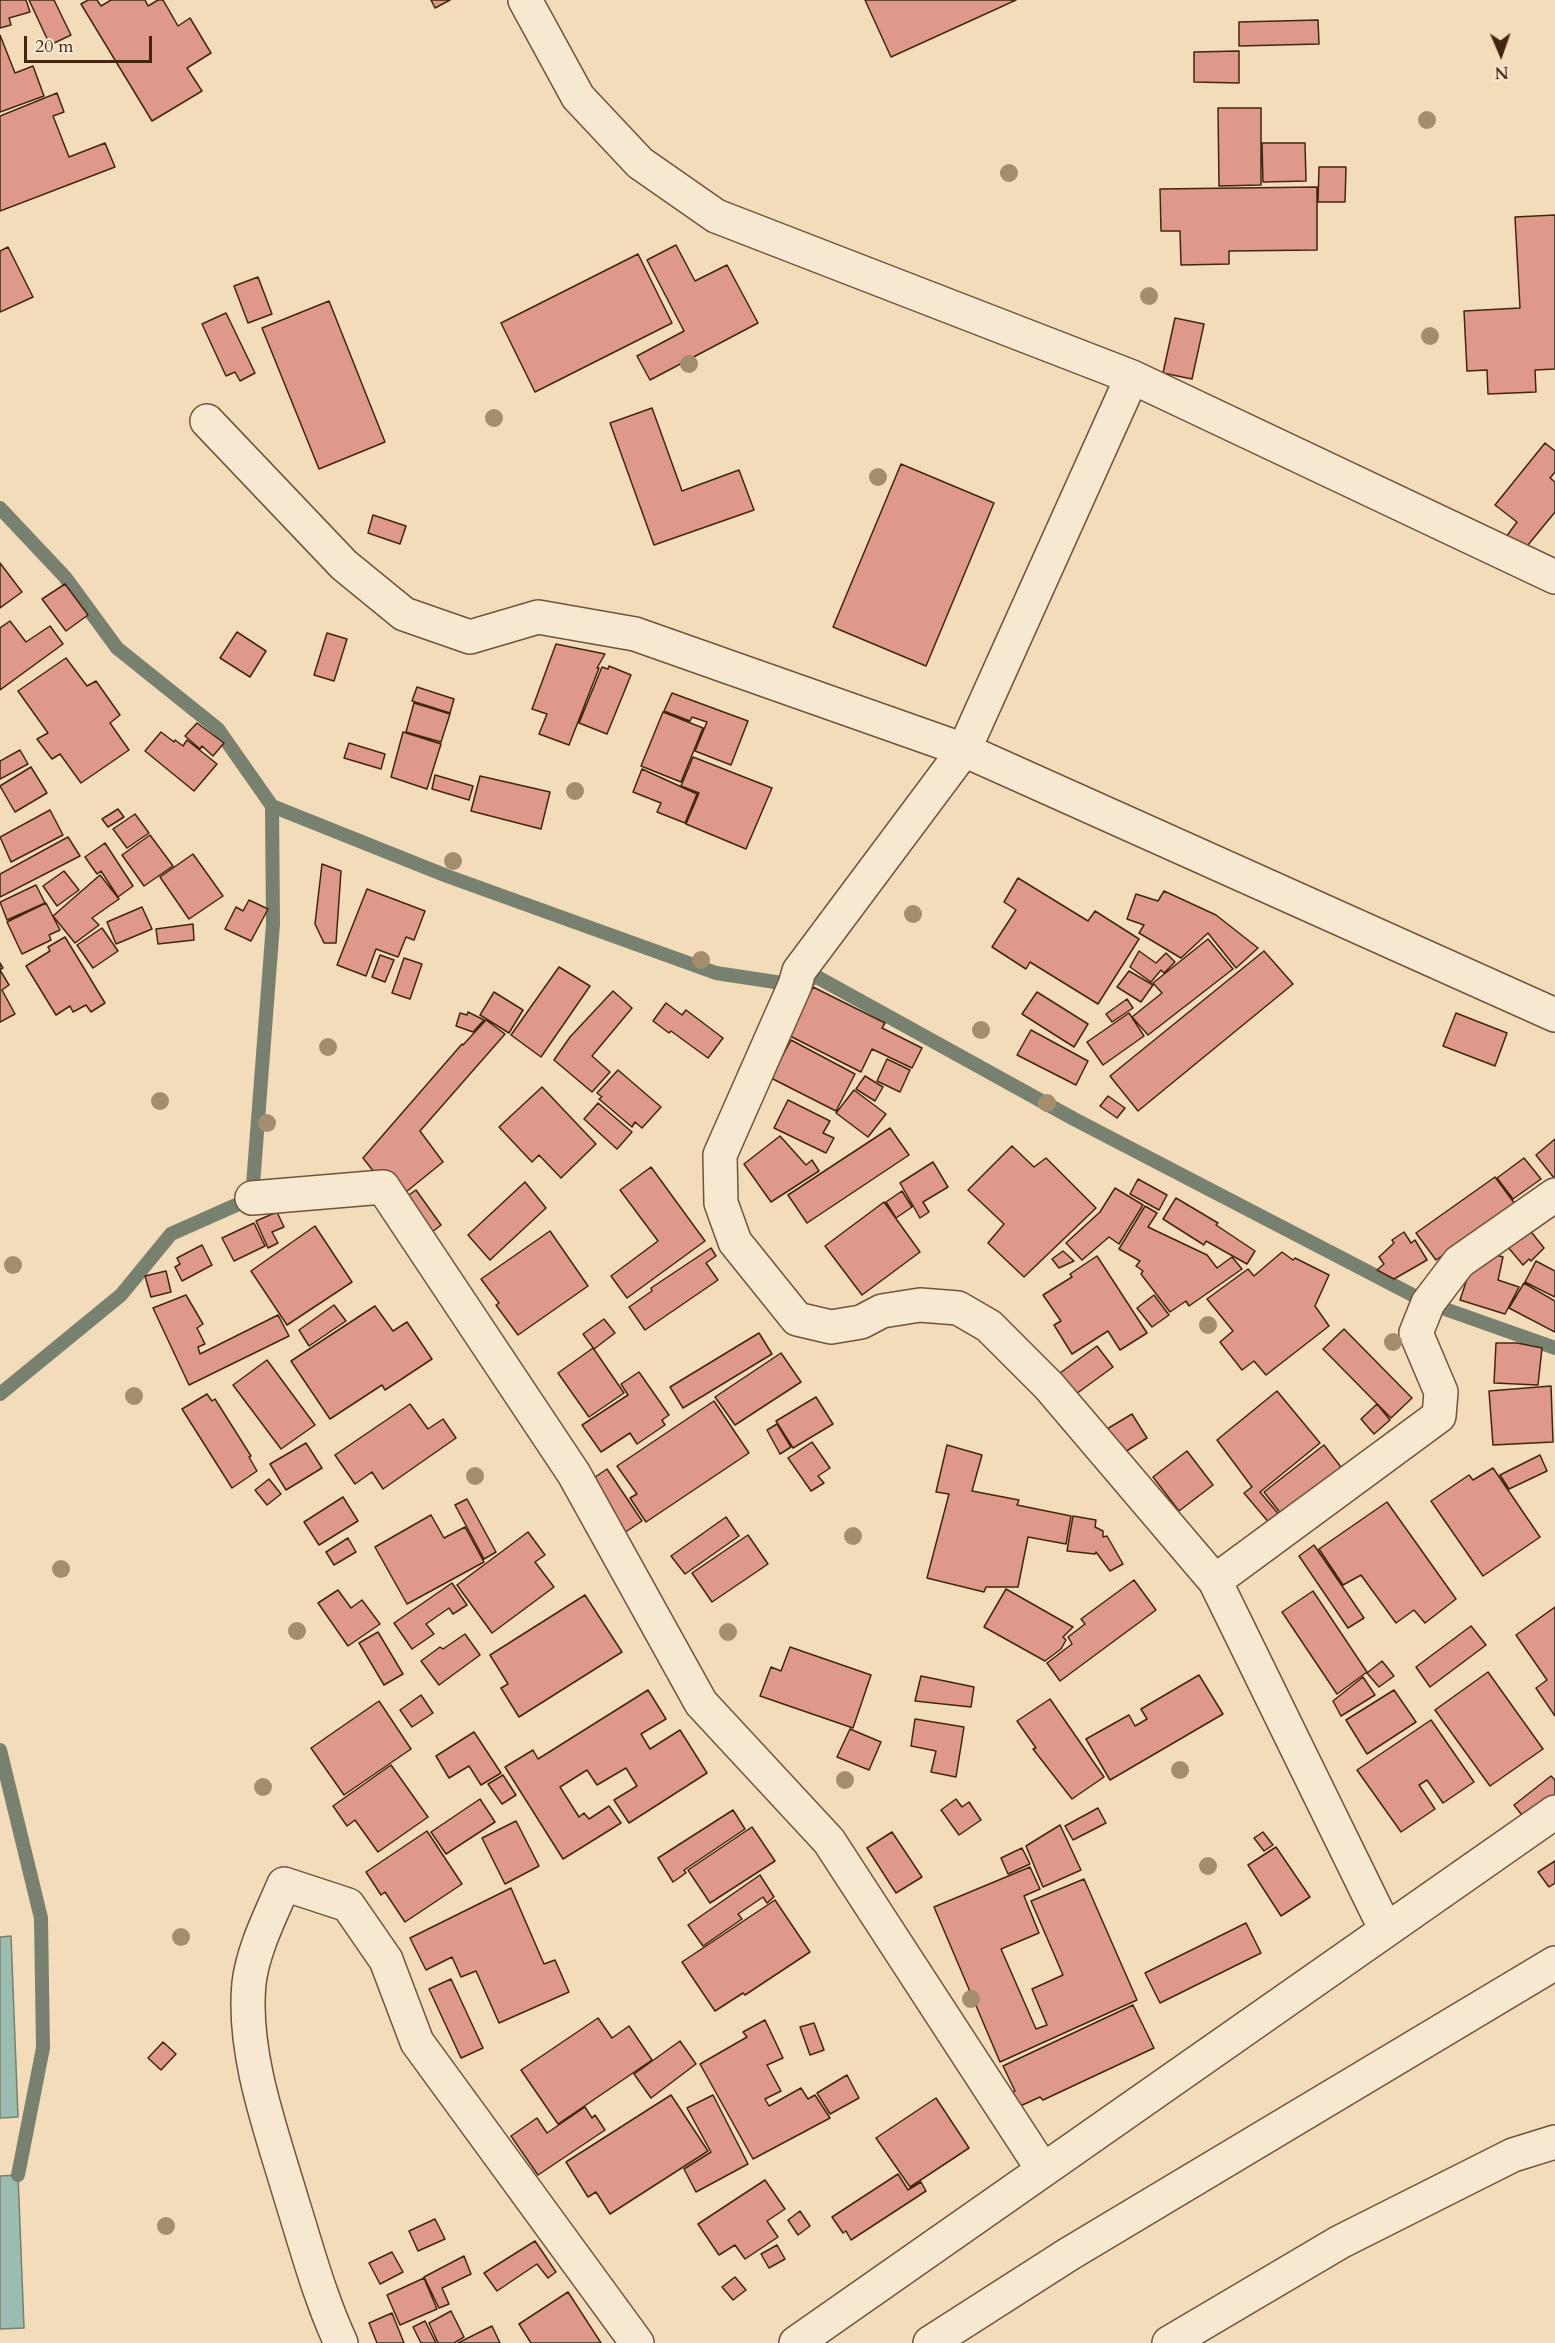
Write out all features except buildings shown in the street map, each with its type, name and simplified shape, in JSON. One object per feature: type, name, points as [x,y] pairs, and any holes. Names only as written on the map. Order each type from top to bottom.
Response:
[{"type":"street","points":[[525,0],[578,97],[640,163],[716,216],[1132,377],[1555,578]]},
{"type":"street","points":[[1132,377],[964,750],[799,971],[795,985],[720,1155],[720,1203],[735,1242],[797,1319],[831,1327],[861,1322],[882,1311],[920,1305],[958,1308],[989,1326],[1049,1386],[1215,1581],[1386,1930]]},
{"type":"street","points":[[207,421],[344,565],[404,614],[470,637],[538,616],[635,634],[964,750],[1555,1015]]},
{"type":"street","points":[[252,1198],[383,1187],[574,1474],[701,1703],[829,1841],[1043,2170]]},
{"type":"street","points":[[1215,1581],[1439,1416],[1441,1392],[1416,1333],[1428,1303],[1459,1262],[1555,1195]]},
{"type":"street","points":[[796,2343],[1555,1812]]},
{"type":"street","points":[[341,2343],[325,2309],[279,2156],[260,2088],[248,2032],[249,1982],[259,1944],[284,1884],[348,1905],[386,1960],[417,2042],[637,2343]]},
{"type":"street","points":[[930,2343],[1069,2254],[1555,1963]]},
{"type":"street","points":[[1168,2343],[1340,2242],[1513,2155],[1555,2142]]},
{"type":"water","points":[[11,1936],[18,2117],[0,2118],[0,1937]]},
{"type":"water","points":[[18,2175],[24,2328],[0,2329],[0,2176]]},
{"type":"waterway","points":[[0,508],[65,577],[117,648],[218,729],[272,806],[447,876],[716,973],[795,985],[817,977],[1074,1119],[1428,1303],[1555,1348]]},
{"type":"waterway","points":[[0,1394],[121,1295],[171,1234],[252,1198],[273,924],[272,806]]},
{"type":"waterway","points":[[0,1750],[41,1918],[43,2048],[18,2175]]}]
